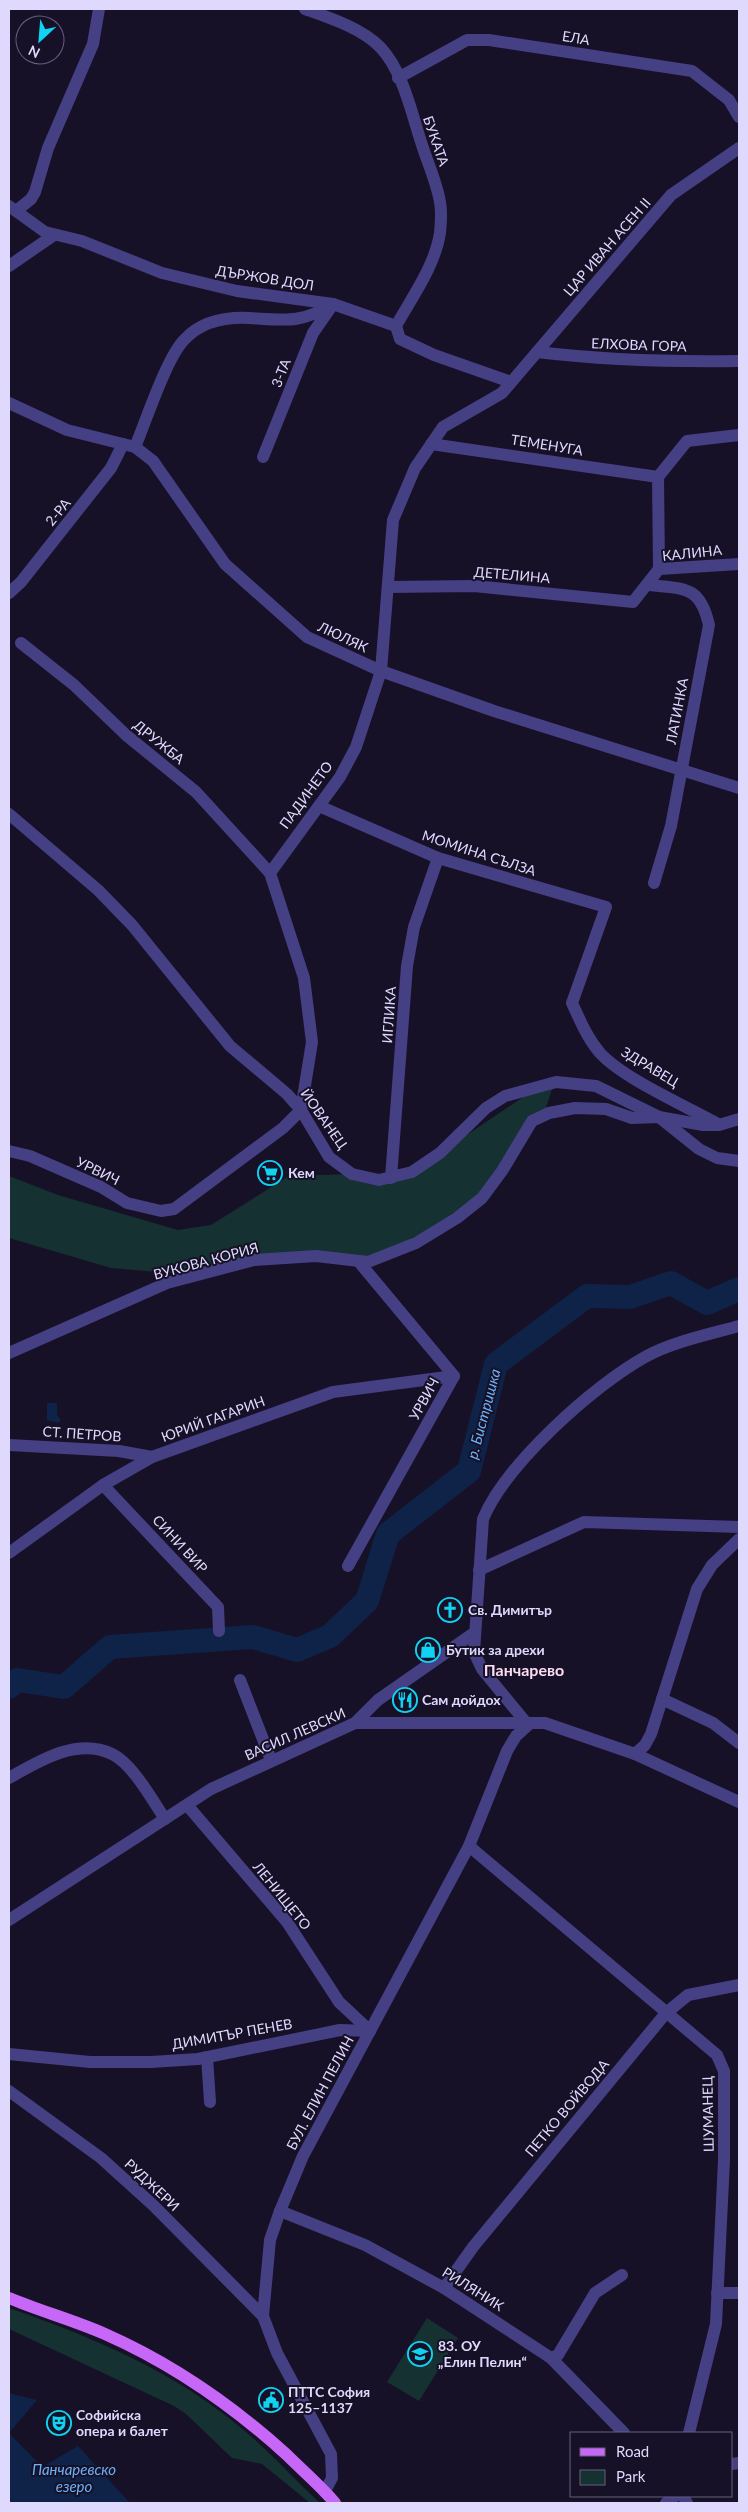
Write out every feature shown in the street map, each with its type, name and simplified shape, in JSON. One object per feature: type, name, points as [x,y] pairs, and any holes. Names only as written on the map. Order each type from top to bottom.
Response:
[{"type":"main road","points":[[9,2298],[104,2334],[194,2381],[233,2408],[325,2491],[335,2503]]},
{"type":"street","points":[[12,208],[31,199],[35,192],[48,148],[92,44],[99,9]]},
{"type":"street","name":"БУКАТА","points":[[305,9],[342,23],[370,39],[386,55],[398,78],[438,190],[441,215],[440,234],[429,267],[396,326]]},
{"type":"street","name":"ЕЛА","points":[[398,78],[467,40],[489,40],[692,71],[728,100],[739,117]]},
{"type":"street","name":"ЦАР ИВАН АСЕН II","points":[[511,382],[671,195],[739,148]]},
{"type":"street","name":"ДЪРЖОВ ДОЛ","points":[[12,208],[32,224],[54,236],[82,241],[182,279],[237,291],[333,304],[396,326]]},
{"type":"street","points":[[9,266],[54,236]]},
{"type":"street","name":"2-РА","points":[[9,593],[21,582],[129,446],[173,357],[184,339],[195,331],[218,320],[230,318],[284,321],[300,319],[314,316],[333,304]]},
{"type":"street","name":"3-ТА","points":[[263,457],[313,333],[333,304]]},
{"type":"street","points":[[396,326],[400,339],[434,354],[511,382]]},
{"type":"street","name":"ЕЛХОВА ГОРА","points":[[537,352],[582,358],[686,362],[739,361]]},
{"type":"street","name":"ПАДИНЕТО","points":[[270,873],[340,777],[356,748],[381,671],[393,520],[415,468],[444,426],[502,393],[511,382]]},
{"type":"street","name":"ЛЮЛЯК","points":[[9,403],[67,430],[129,446],[153,461],[224,564],[307,637],[381,671],[494,711],[681,772],[739,788]]},
{"type":"street","points":[[660,569],[658,477],[687,441],[739,435]]},
{"type":"street","name":"ТЕМЕНУГА","points":[[431,444],[658,477]]},
{"type":"street","name":"КАЛИНА","points":[[633,602],[649,586],[660,569],[739,564]]},
{"type":"street","name":"ДЕТЕЛИНА","points":[[388,587],[474,586],[633,602]]},
{"type":"street","name":"ЛАТИНКА","points":[[649,586],[680,588],[694,593],[705,606],[709,625],[671,826],[654,883]]},
{"type":"street","name":"ДРУЖБА","points":[[21,643],[74,685],[126,735],[196,792],[270,873]]},
{"type":"street","name":"МОМИНА СЪЛЗА","points":[[319,806],[438,858],[606,907]]},
{"type":"street","name":"ЙОВАНЕЦ","points":[[9,814],[98,890],[132,925],[230,1046],[287,1094],[301,1110],[330,1157],[352,1174],[379,1180],[412,1172],[440,1153],[486,1108],[505,1096],[556,1082],[596,1086],[659,1118]]},
{"type":"street","name":"ИГЛИКА","points":[[391,1178],[407,966],[414,927],[438,858]]},
{"type":"street","points":[[270,873],[304,978],[312,1042],[301,1110]]},
{"type":"street","name":"ЗДРАВЕЦ","points":[[606,907],[572,1003],[587,1037],[600,1053],[618,1068],[720,1125]]},
{"type":"street","name":"ВУКОВА КОРИЯ","points":[[9,1353],[167,1283],[254,1260],[316,1256],[368,1262],[416,1243],[457,1218],[482,1198],[502,1171],[532,1121],[549,1113],[575,1108],[606,1109],[632,1118],[659,1118]]},
{"type":"street","name":"УРВИЧ","points":[[9,1151],[30,1156],[101,1187],[126,1203],[161,1211],[174,1209],[282,1128],[301,1110]]},
{"type":"street","points":[[659,1118],[703,1125],[720,1125],[739,1119]]},
{"type":"street","points":[[659,1118],[699,1150],[717,1158],[739,1161]]},
{"type":"street","name":"УРВИЧ","points":[[348,1566],[454,1376],[359,1262]]},
{"type":"street","points":[[528,1725],[482,1669],[474,1652],[483,1519],[491,1500],[531,1452],[570,1412],[646,1356],[739,1326]]},
{"type":"street","name":"ЮРИЙ ГАГАРИН","points":[[9,1553],[103,1485],[152,1457],[333,1392],[454,1376]]},
{"type":"street","name":"СТ. ПЕТРОВ","points":[[9,1444],[119,1451],[152,1457]]},
{"type":"street","name":"СИНИ ВИР","points":[[103,1485],[218,1607],[219,1631]]},
{"type":"street","points":[[479,1570],[584,1522],[739,1527]]},
{"type":"street","points":[[635,1754],[645,1745],[651,1734],[697,1589],[712,1565],[739,1539]]},
{"type":"street","points":[[355,1723],[378,1700],[474,1633]]},
{"type":"street","points":[[240,1680],[271,1760]]},
{"type":"street","points":[[662,1700],[714,1723],[739,1743]]},
{"type":"street","name":"ВАСИЛ ЛЕВСКИ","points":[[9,1920],[211,1790],[271,1760],[355,1723],[528,1725],[545,1723],[635,1754],[739,1802]]},
{"type":"street","name":"БУЛ. ЕЛИН ПЕЛИН","points":[[325,2491],[332,2478],[332,2454],[277,2353],[263,2316],[268,2257],[280,2211],[303,2156],[469,1846],[507,1751],[516,1736],[528,1725]]},
{"type":"street","points":[[9,1778],[50,1756],[88,1747],[113,1754],[131,1771],[165,1819]]},
{"type":"street","name":"ЛЕНИЩЕТО","points":[[187,1805],[287,1922],[339,2002],[370,2031]]},
{"type":"street","name":"ШУМАНЕЦ","points":[[469,1846],[717,2055],[724,2071],[724,2161],[716,2324],[689,2432]]},
{"type":"street","name":"ПЕТКО ВОЙВОДА","points":[[444,2288],[485,2232],[666,2013],[688,1995],[739,1985]]},
{"type":"street","name":"ДИМИТЪР ПЕНЕВ","points":[[9,2054],[90,2062],[151,2062],[207,2057],[340,2030],[370,2031]]},
{"type":"street","points":[[207,2057],[210,2102]]},
{"type":"street","name":"РУДЖЕРИ","points":[[9,2091],[101,2158],[154,2205],[263,2316]]},
{"type":"street","name":"РИЛЯНИК","points":[[280,2211],[366,2245],[444,2288],[551,2358],[623,2432]]},
{"type":"street","points":[[551,2358],[558,2355],[596,2293],[622,2275]]},
{"type":"street","points":[[717,2293],[739,2293]]},
{"type":"green space","points":[[553,1086],[545,1111],[479,1196],[455,1215],[368,1262],[314,1254],[180,1274],[111,1268],[9,1238],[9,1176],[58,1195],[178,1230],[211,1225],[289,1176],[352,1174],[365,1177],[412,1172],[532,1091]]},
{"type":"green space","points":[[9,2308],[103,2344],[163,2374],[192,2392],[246,2432],[320,2503],[310,2503],[262,2464],[232,2458],[186,2414],[174,2406],[9,2329]]},
{"type":"green space","points":[[427,2318],[458,2338],[419,2401],[387,2382]]},
{"type":"water","points":[[47,1403],[57,1403],[57,1415],[61,1420],[58,1423],[47,1420]]},
{"type":"water","points":[[9,2393],[37,2400],[9,2433]]},
{"type":"water","name":"Панчаревско езеро","points":[[9,2433],[42,2467],[78,2446],[130,2503],[9,2503]]},
{"type":"waterway","name":"р. Бистришка","points":[[9,1687],[17,1680],[64,1687],[110,1647],[253,1637],[297,1650],[330,1636],[367,1601],[388,1534],[469,1471],[496,1364],[587,1296],[630,1297],[671,1283],[707,1303],[739,1289]]},
{"type":"place","name":"Кем","points":[[270,1173]]},
{"type":"place","name":"Св. Димитър","points":[[450,1610]]},
{"type":"place","name":"Бутик за дрехи","points":[[428,1650]]},
{"type":"place","name":"Сам дойдох","points":[[405,1700]]},
{"type":"place","name":"83. ОУ „Елин Пелин“","points":[[420,2354]]},
{"type":"place","name":"ПТТС София 125–1137","points":[[271,2400]]},
{"type":"place","name":"Софийска опера и балет","points":[[59,2423]]},
{"type":"district","name":"Панчарево","points":[[524,1670]]}]
